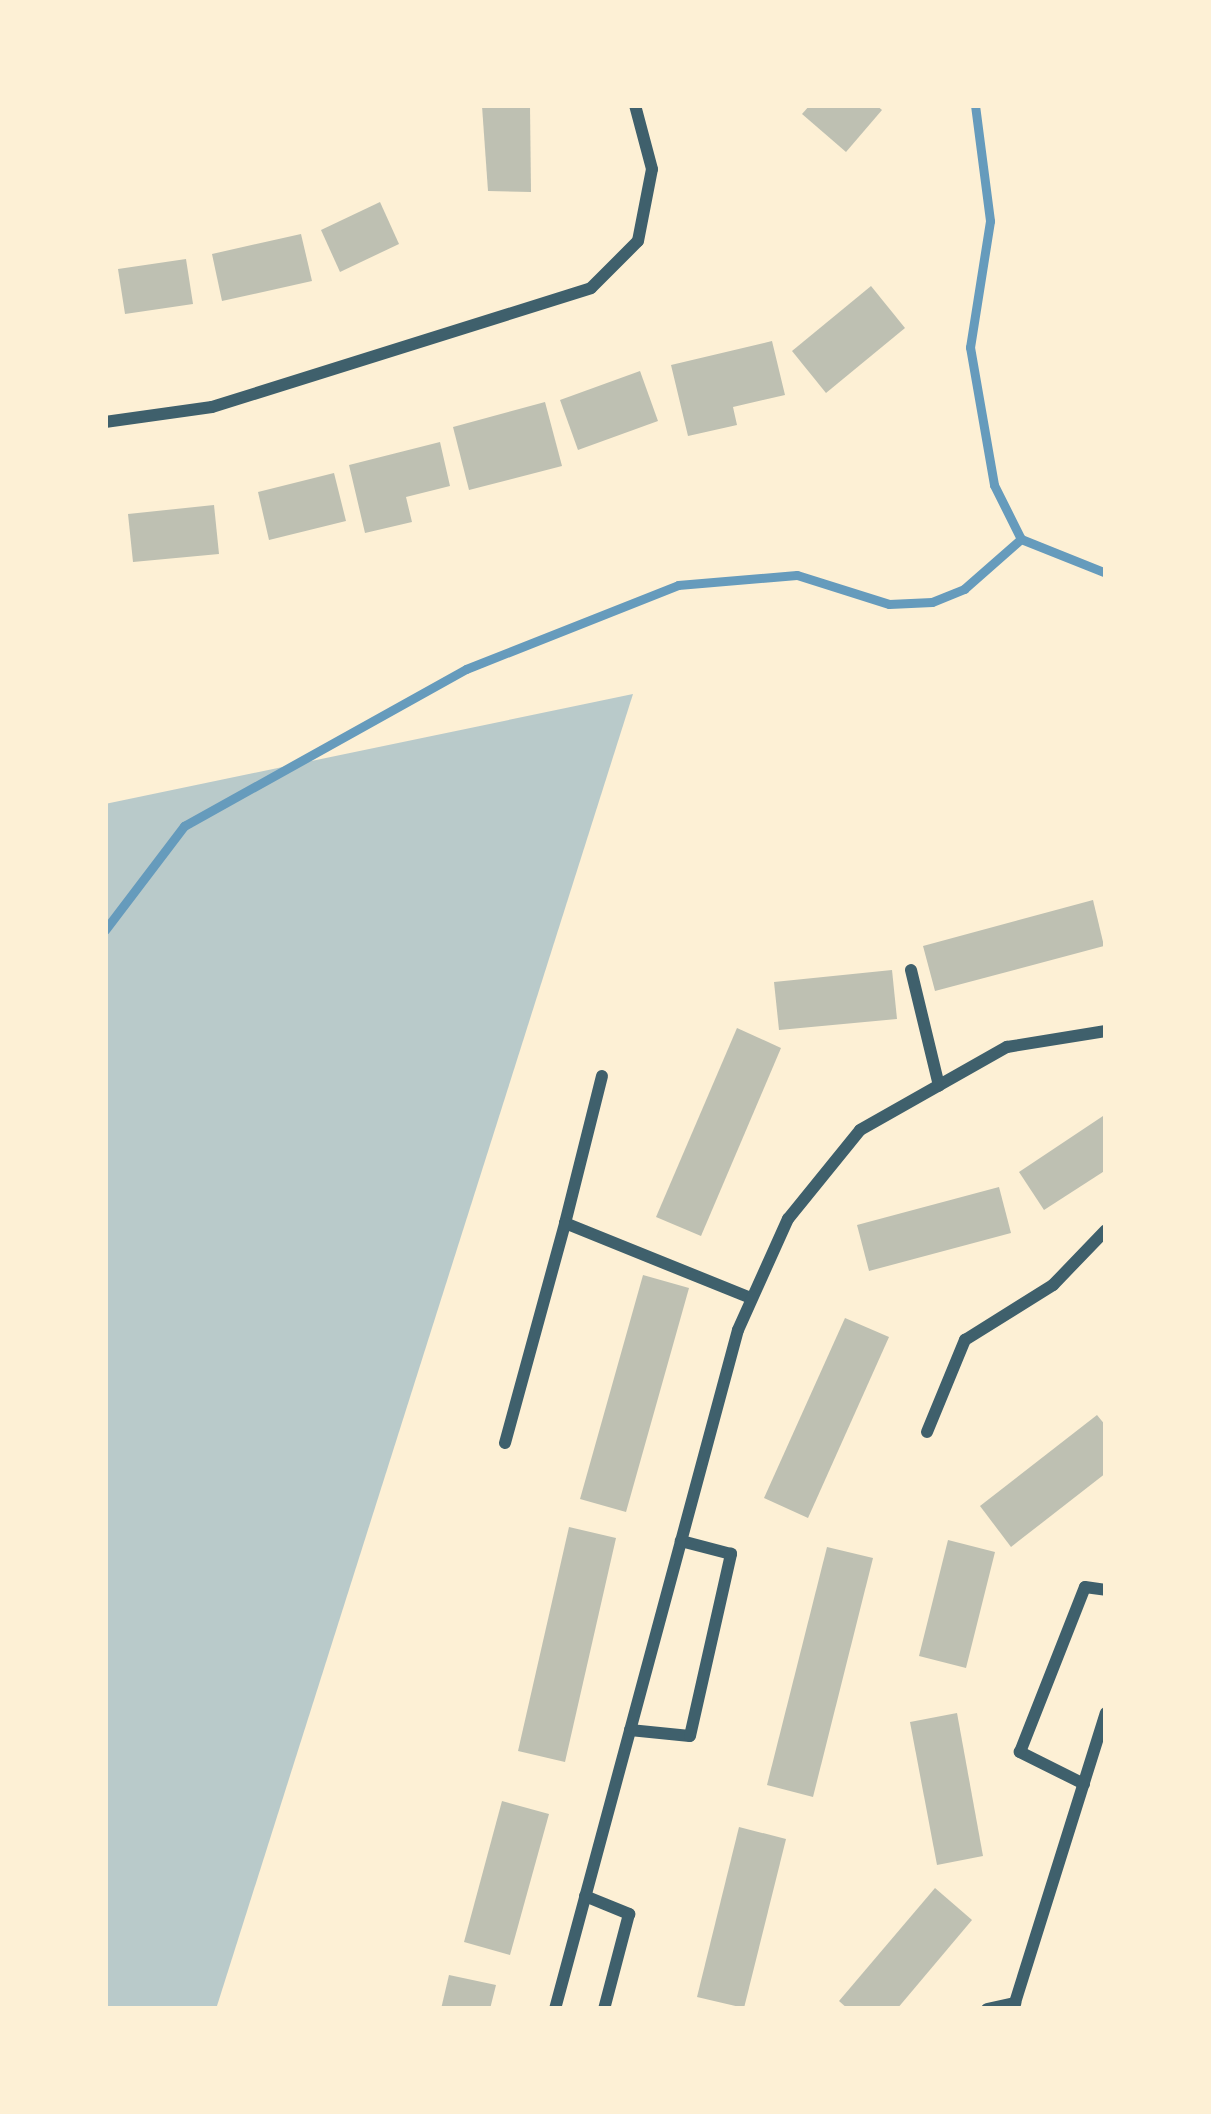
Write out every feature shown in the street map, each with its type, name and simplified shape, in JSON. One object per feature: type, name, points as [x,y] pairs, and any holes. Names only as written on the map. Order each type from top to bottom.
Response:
[{"type":"street","points":[[105,422],[212,407],[591,288],[638,242],[652,169],[635,105]]},
{"type":"street","points":[[911,970],[939,1085]]},
{"type":"street","points":[[555,2009],[752,1298],[788,1219],[860,1130],[1007,1047],[1106,1031]]},
{"type":"street","points":[[505,1443],[602,1076]]},
{"type":"street","points":[[565,1223],[752,1298]]},
{"type":"street","points":[[928,1432],[965,1340],[1053,1286],[1106,1230]]},
{"type":"street","points":[[630,1730],[690,1736],[731,1554],[681,1541]]},
{"type":"street","points":[[1084,1784],[1020,1752],[1085,1587],[1106,1590]]},
{"type":"street","points":[[987,2009],[1014,2006],[1106,1713]]},
{"type":"street","points":[[586,1896],[629,1914],[604,2009]]},
{"type":"shaded area","points":[[633,694],[216,2009],[105,2009],[105,804]]},
{"type":"building","points":[[810,105],[876,105],[882,110],[846,152],[802,114]]},
{"type":"building","points":[[482,106],[530,106],[531,192],[488,191]]},
{"type":"building","points":[[380,202],[399,244],[340,272],[321,230]]},
{"type":"building","points":[[301,234],[312,281],[222,301],[212,254]]},
{"type":"building","points":[[186,259],[193,304],[125,314],[118,269]]},
{"type":"building","points":[[871,286],[905,328],[826,393],[792,351]]},
{"type":"building","points":[[772,341],[785,395],[733,407],[737,425],[688,436],[671,365]]},
{"type":"building","points":[[640,371],[658,421],[578,450],[560,400]]},
{"type":"building","points":[[545,402],[562,466],[469,490],[453,427]]},
{"type":"building","points":[[440,442],[450,486],[406,497],[412,522],[365,533],[349,465]]},
{"type":"building","points":[[334,473],[346,521],[269,540],[258,492]]},
{"type":"building","points":[[214,505],[219,554],[133,562],[128,514]]},
{"type":"building","points":[[1093,900],[1104,946],[935,991],[923,946]]},
{"type":"building","points":[[892,970],[897,1019],[779,1030],[774,982]]},
{"type":"building","points":[[737,1028],[781,1048],[701,1236],[656,1217]]},
{"type":"building","points":[[1106,1114],[1106,1170],[1044,1210],[1019,1172]]},
{"type":"building","points":[[999,1187],[1011,1233],[869,1271],[857,1225]]},
{"type":"building","points":[[643,1275],[689,1288],[626,1512],[580,1499]]},
{"type":"building","points":[[845,1318],[889,1337],[808,1518],[764,1498]]},
{"type":"building","points":[[1097,1415],[1106,1426],[1106,1473],[1011,1547],[980,1506]]},
{"type":"building","points":[[569,1527],[616,1538],[565,1762],[518,1751]]},
{"type":"building","points":[[948,1540],[995,1552],[966,1668],[919,1656]]},
{"type":"building","points":[[827,1547],[873,1558],[813,1797],[767,1785]]},
{"type":"building","points":[[957,1713],[983,1856],[937,1865],[910,1722]]},
{"type":"building","points":[[502,1801],[549,1814],[510,1955],[464,1942]]},
{"type":"building","points":[[739,1827],[786,1839],[744,2008],[697,1997]]},
{"type":"building","points":[[935,1888],[972,1920],[897,2009],[848,2009],[839,2001]]},
{"type":"building","points":[[449,1975],[496,1985],[490,2009],[441,2009]]},
{"type":"waterway","points":[[975,105],[990,221],[970,347],[994,485],[1021,539]]},
{"type":"waterway","points":[[1021,539],[1106,573]]},
{"type":"waterway","points":[[105,930],[184,826],[466,669],[678,585],[797,575],[889,604],[932,602],[964,589],[1021,539]]}]
